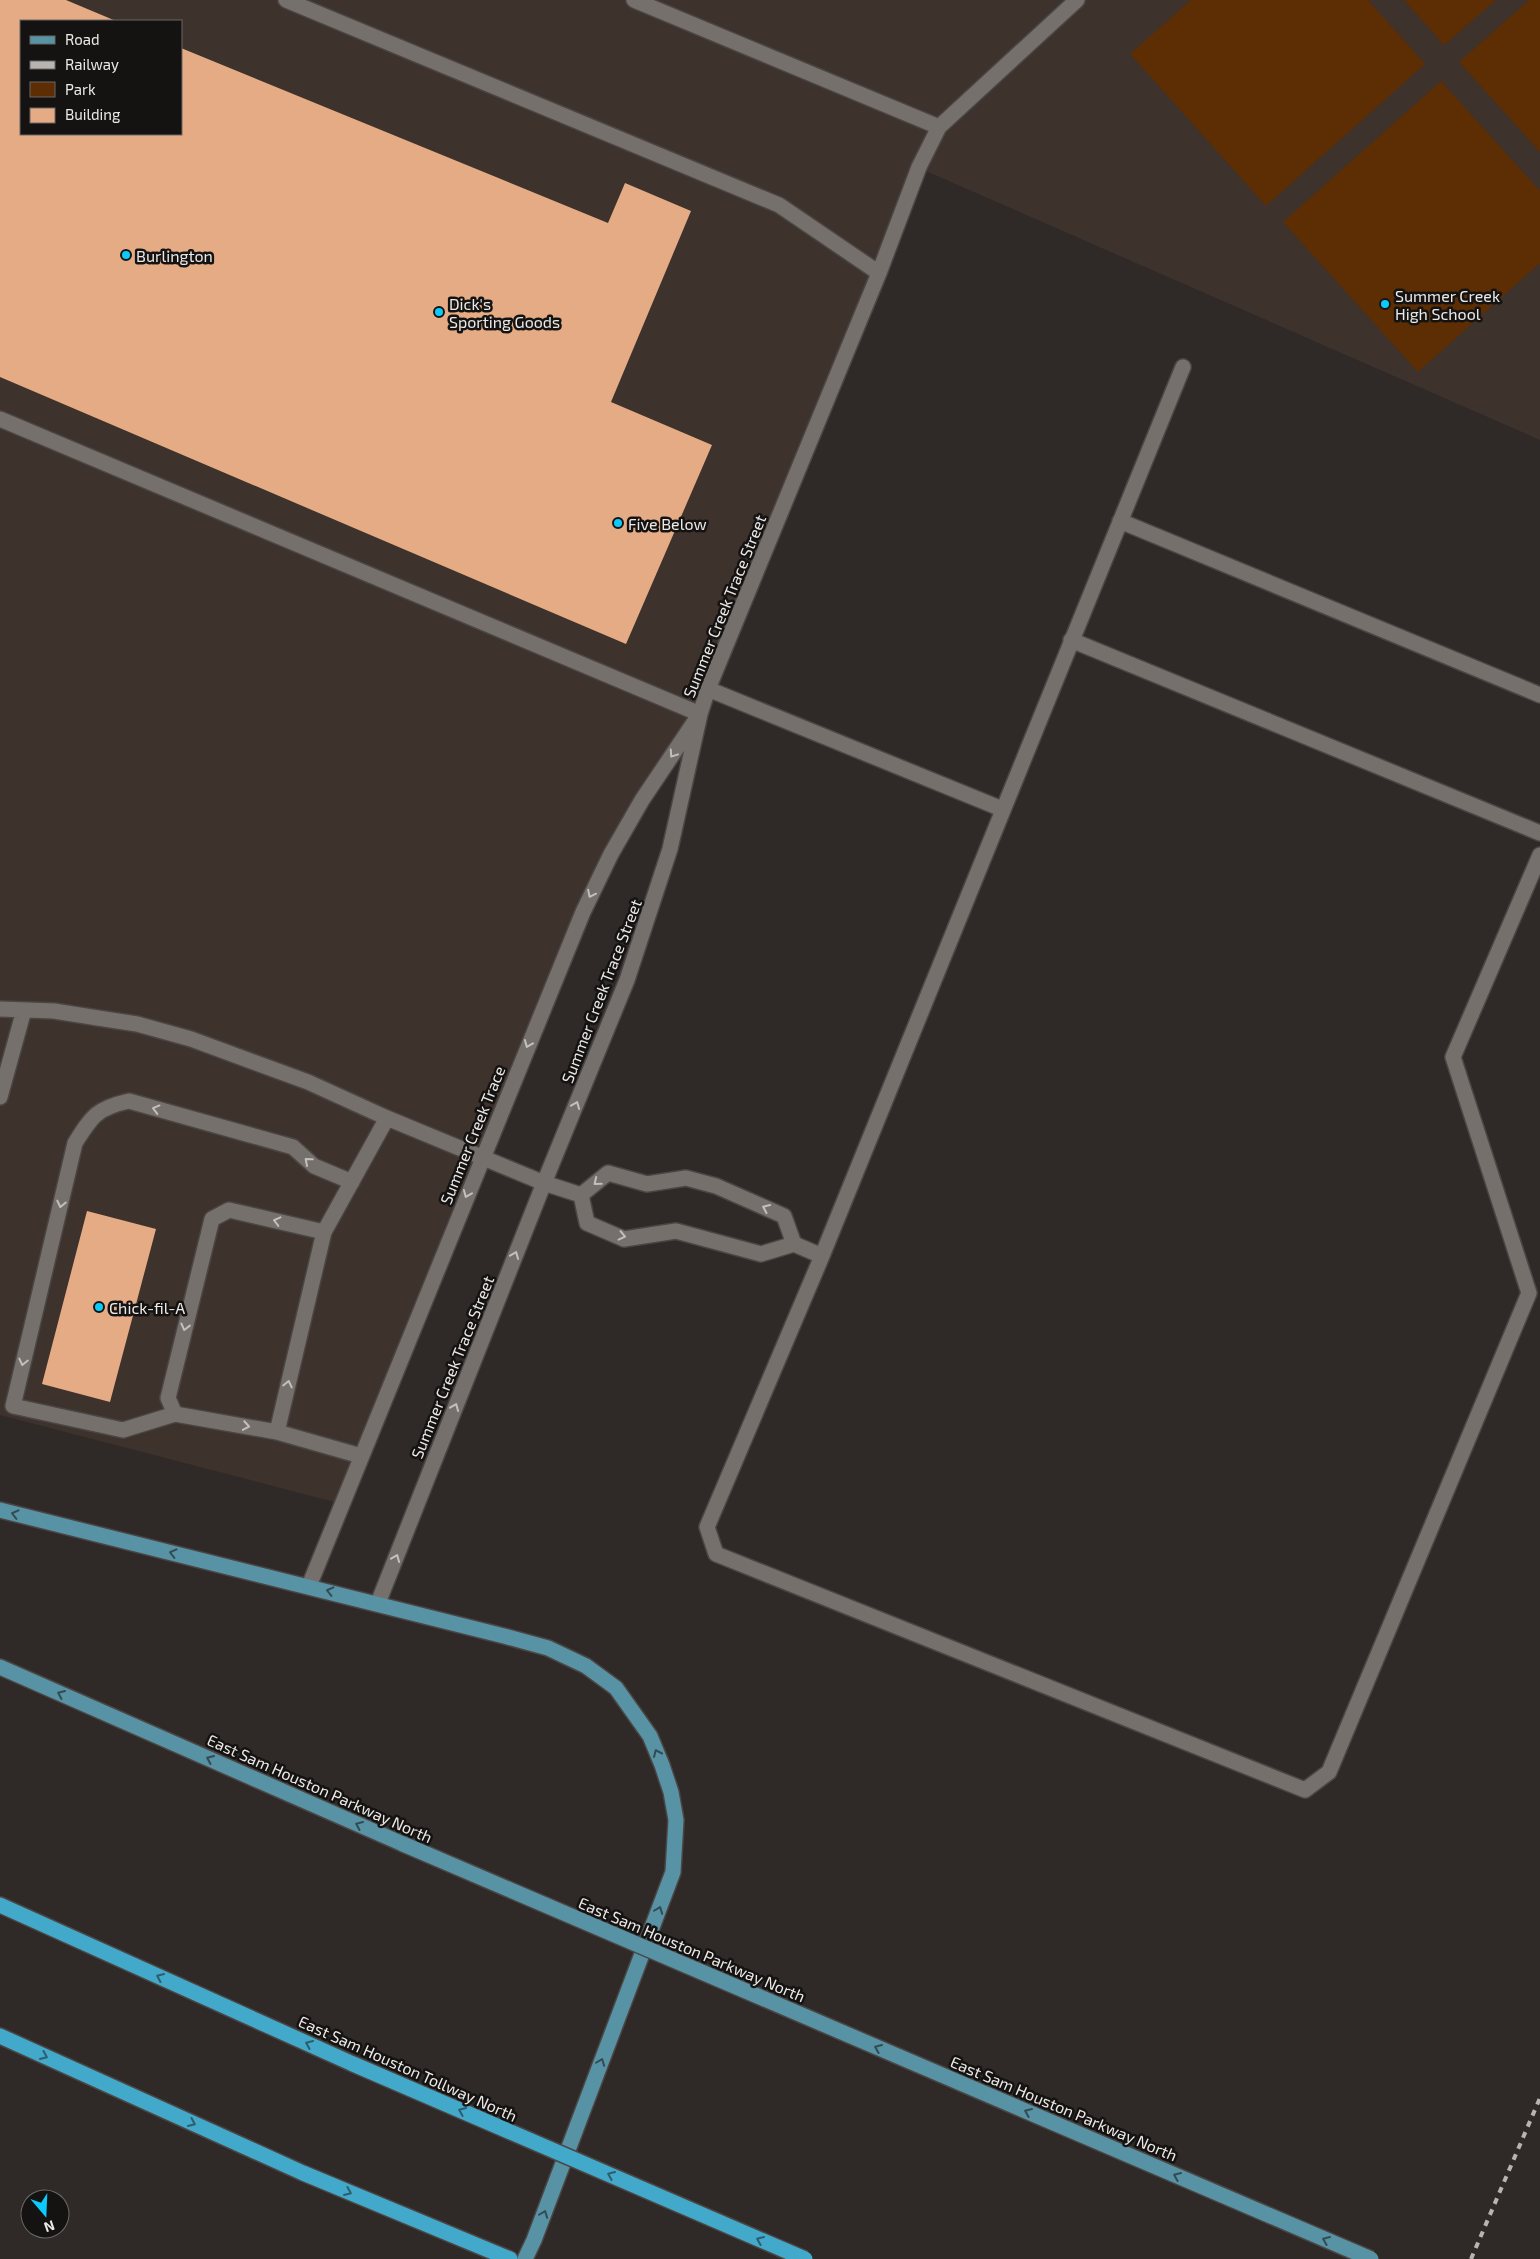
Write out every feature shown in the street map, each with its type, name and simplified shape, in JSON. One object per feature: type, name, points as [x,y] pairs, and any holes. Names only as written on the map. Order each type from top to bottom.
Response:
[{"type":"highway","name":"East Sam Houston Tollway North","points":[[0,1905],[353,2064],[805,2259]]},
{"type":"highway","points":[[0,2036],[303,2173],[510,2259]]},
{"type":"main road","points":[[0,1510],[378,1603],[548,1648],[586,1666],[616,1688],[634,1713],[650,1736],[671,1792],[676,1820],[673,1872],[534,2240],[525,2259]]},
{"type":"main road","name":"East Sam Houston Parkway North","points":[[0,1667],[403,1844],[1371,2259]]},
{"type":"street","points":[[286,0],[779,205],[878,273]]},
{"type":"street","points":[[634,0],[939,127],[1078,0]]},
{"type":"street","name":"Summer Creek Trace Street","points":[[378,1603],[544,1183],[628,980],[670,850],[700,714],[708,688],[878,273],[919,167],[939,127]]},
{"type":"street","points":[[1183,367],[1002,808],[822,1256],[707,1527],[716,1554],[1305,1790],[1329,1772],[1530,1293],[1453,1058],[1540,855]]},
{"type":"street","points":[[0,419],[700,714]]},
{"type":"street","points":[[1120,521],[1540,695]]},
{"type":"street","points":[[1071,640],[1540,833]]},
{"type":"street","points":[[708,688],[1002,808]]},
{"type":"street","name":"Summer Creek Trace","points":[[309,1586],[582,912],[611,854],[642,800],[700,714]]},
{"type":"street","points":[[0,1009],[54,1011],[128,1023],[192,1039],[308,1082],[387,1118],[544,1183],[581,1195]]},
{"type":"street","points":[[0,1097],[2,1082],[24,1010]]},
{"type":"street","points":[[352,1182],[314,1166],[293,1147],[129,1101],[108,1106],[90,1119],[75,1143],[13,1406],[123,1430],[175,1414],[276,1432],[361,1456]]},
{"type":"street","points":[[276,1432],[324,1232],[387,1118]]},
{"type":"street","points":[[581,1195],[608,1173],[647,1184],[686,1178],[716,1186],[784,1216],[794,1244]]},
{"type":"street","points":[[581,1195],[587,1223],[624,1239],[676,1231],[761,1254],[794,1244],[822,1256]]},
{"type":"street","points":[[175,1414],[168,1398],[212,1219],[228,1210],[324,1232]]},
{"type":"shaded area","points":[[0,0],[1540,0],[1540,440],[919,168],[708,689],[611,854],[342,1504],[0,1415]]},
{"type":"green space","points":[[1191,0],[1368,0],[1425,64],[1266,206],[1130,54]]},
{"type":"green space","points":[[1404,0],[1496,0],[1444,45]]},
{"type":"green space","points":[[1529,0],[1540,0],[1540,152],[1459,62]]},
{"type":"green space","points":[[1441,81],[1540,191],[1540,263],[1418,372],[1283,222]]},
{"type":"building","points":[[0,0],[66,0],[114,20],[20,20],[20,135],[182,135],[182,48],[608,223],[625,183],[691,211],[611,402],[712,445],[626,644],[0,377]]},
{"type":"building","name":"Chick-fil-A","points":[[87,1211],[156,1229],[110,1402],[42,1384]]},
{"type":"railway","points":[[1471,2259],[1540,2098]]},
{"type":"place","name":"Burlington","points":[[126,255]]},
{"type":"place","name":"Summer Creek High School","points":[[1385,304]]},
{"type":"place","name":"Dick's Sporting Goods","points":[[439,312]]},
{"type":"place","name":"Five Below","points":[[618,523]]},
{"type":"place","name":"Chick-fil-A","points":[[99,1307]]}]
